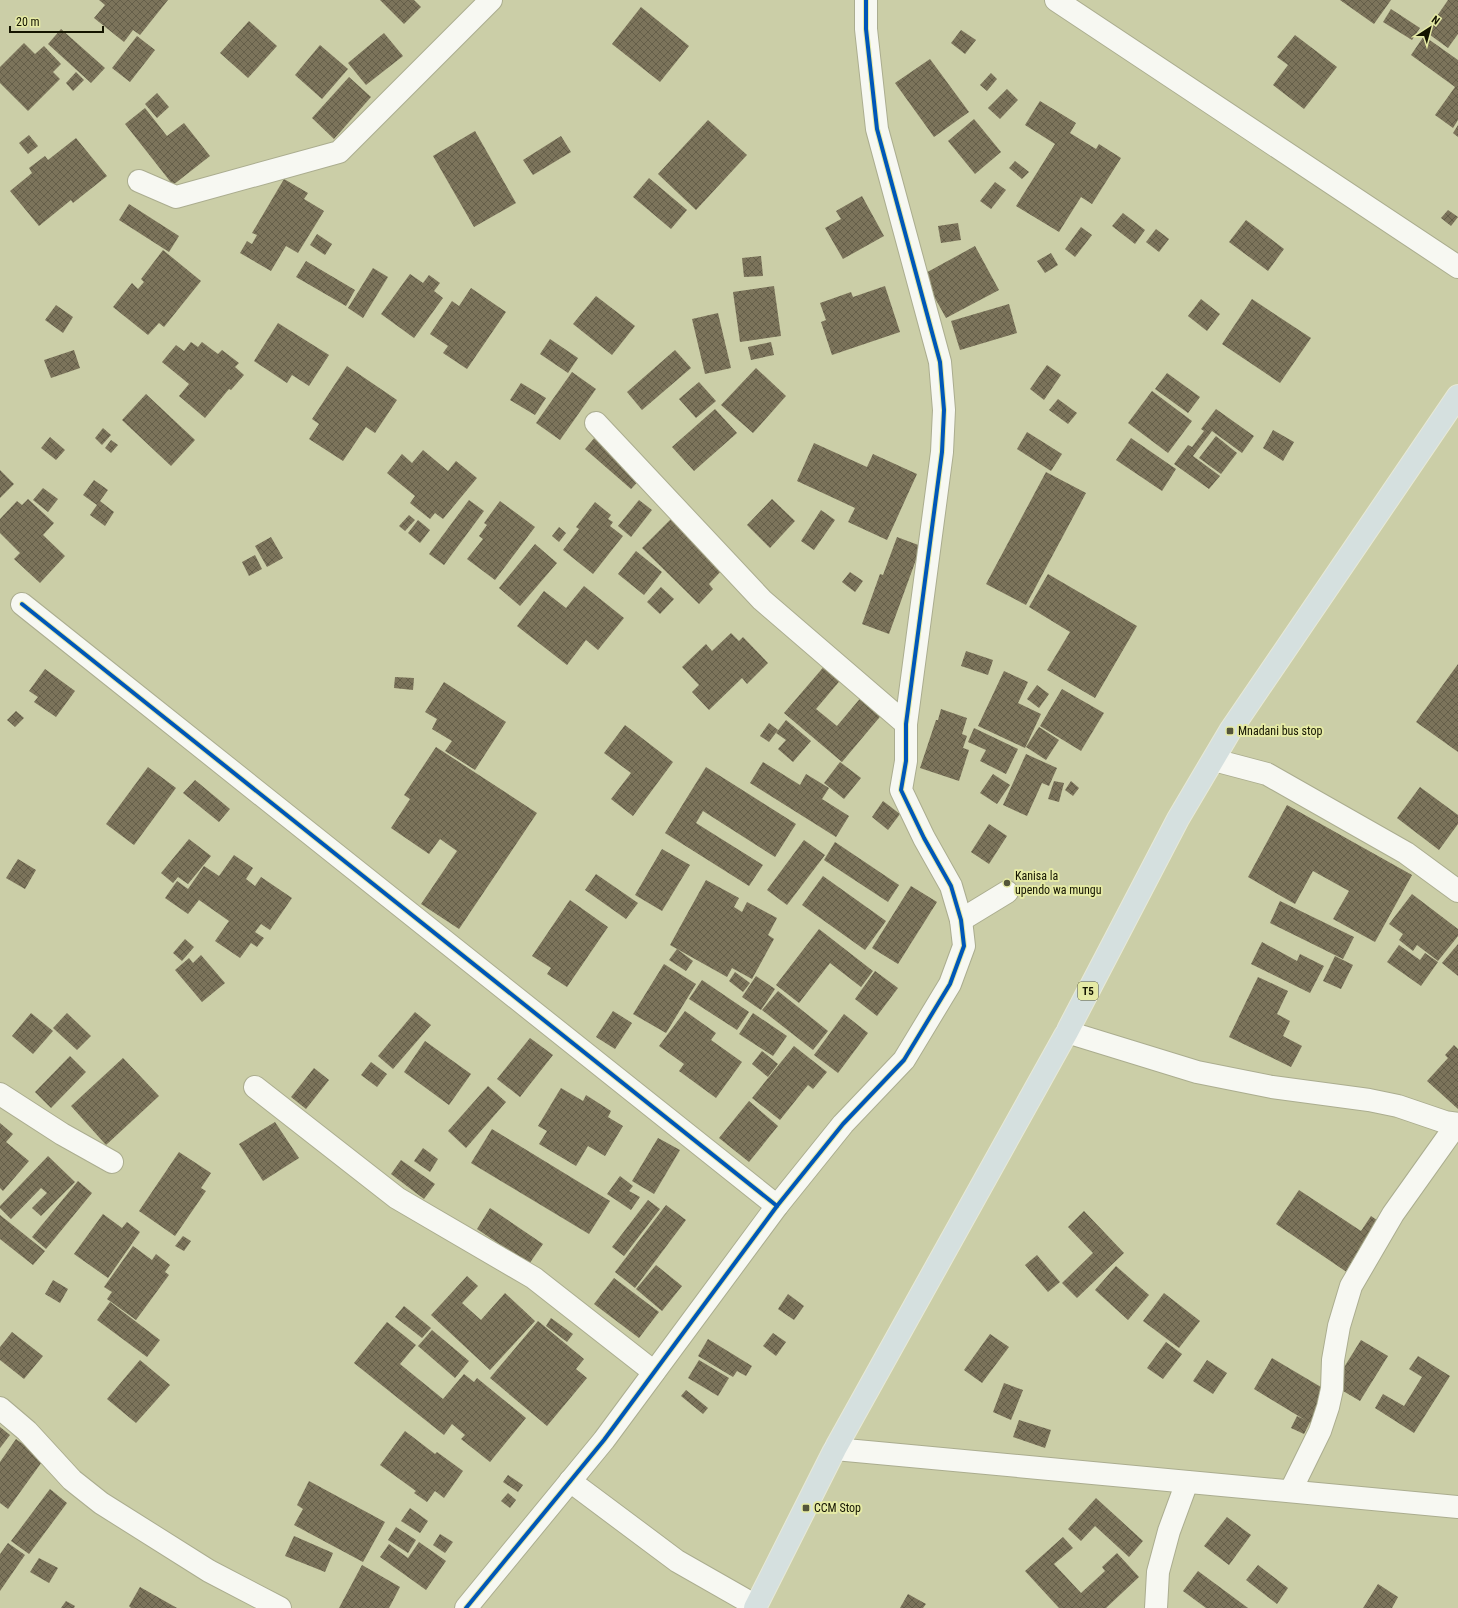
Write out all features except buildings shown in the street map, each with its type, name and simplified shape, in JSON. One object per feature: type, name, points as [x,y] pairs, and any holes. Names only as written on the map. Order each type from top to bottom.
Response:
[{"type":"highway","name":"T5","points":[[755,1607],[834,1449],[1067,1032],[1178,819],[1230,731],[1458,396]]},
{"type":"street","points":[[139,181],[176,197],[339,152],[491,0]]},
{"type":"street","points":[[466,1608],[604,1440],[777,1206],[843,1124],[904,1060],[950,984],[964,946],[961,920],[951,886],[924,838],[901,790],[906,761],[906,724],[937,497],[942,452],[944,410],[940,362],[877,129],[866,29],[866,0]]},
{"type":"street","points":[[1056,0],[1458,267]]},
{"type":"street","points":[[596,423],[656,485],[762,600],[906,724]]},
{"type":"street","points":[[22,604],[777,1206]]},
{"type":"street","points":[[1214,760],[1267,774],[1406,853],[1458,891]]},
{"type":"street","points":[[961,920],[1007,892]]},
{"type":"street","points":[[1067,1032],[1197,1072],[1272,1088],[1369,1100],[1398,1106],[1438,1120],[1458,1124],[1394,1214],[1351,1286],[1339,1326],[1333,1360],[1332,1389],[1328,1407],[1320,1431],[1291,1490]]},
{"type":"street","points":[[255,1087],[397,1198],[534,1278],[654,1372]]},
{"type":"street","points":[[0,1094],[62,1134],[112,1162]]},
{"type":"street","points":[[0,1408],[28,1431],[72,1480],[101,1503],[209,1571],[280,1608]]},
{"type":"street","points":[[834,1449],[1187,1482],[1291,1490],[1458,1507]]},
{"type":"street","points":[[570,1481],[677,1561],[755,1607]]},
{"type":"street","points":[[1156,1608],[1158,1572],[1169,1531],[1187,1482]]},
{"type":"cycle path","points":[[466,1608],[604,1440],[777,1206],[843,1124],[904,1060],[950,984],[964,946],[961,920],[951,886],[924,838],[901,790],[906,761],[906,724],[942,452],[944,410],[940,362],[877,129],[866,29],[866,0]]},
{"type":"cycle path","points":[[22,604],[777,1206]]},
{"type":"place","name":"Mnadani bus stop","points":[[1230,731]]},
{"type":"place","name":"Kanisa la upendo wa mungu","points":[[1007,883]]},
{"type":"place","name":"CCM Stop","points":[[806,1508]]}]
